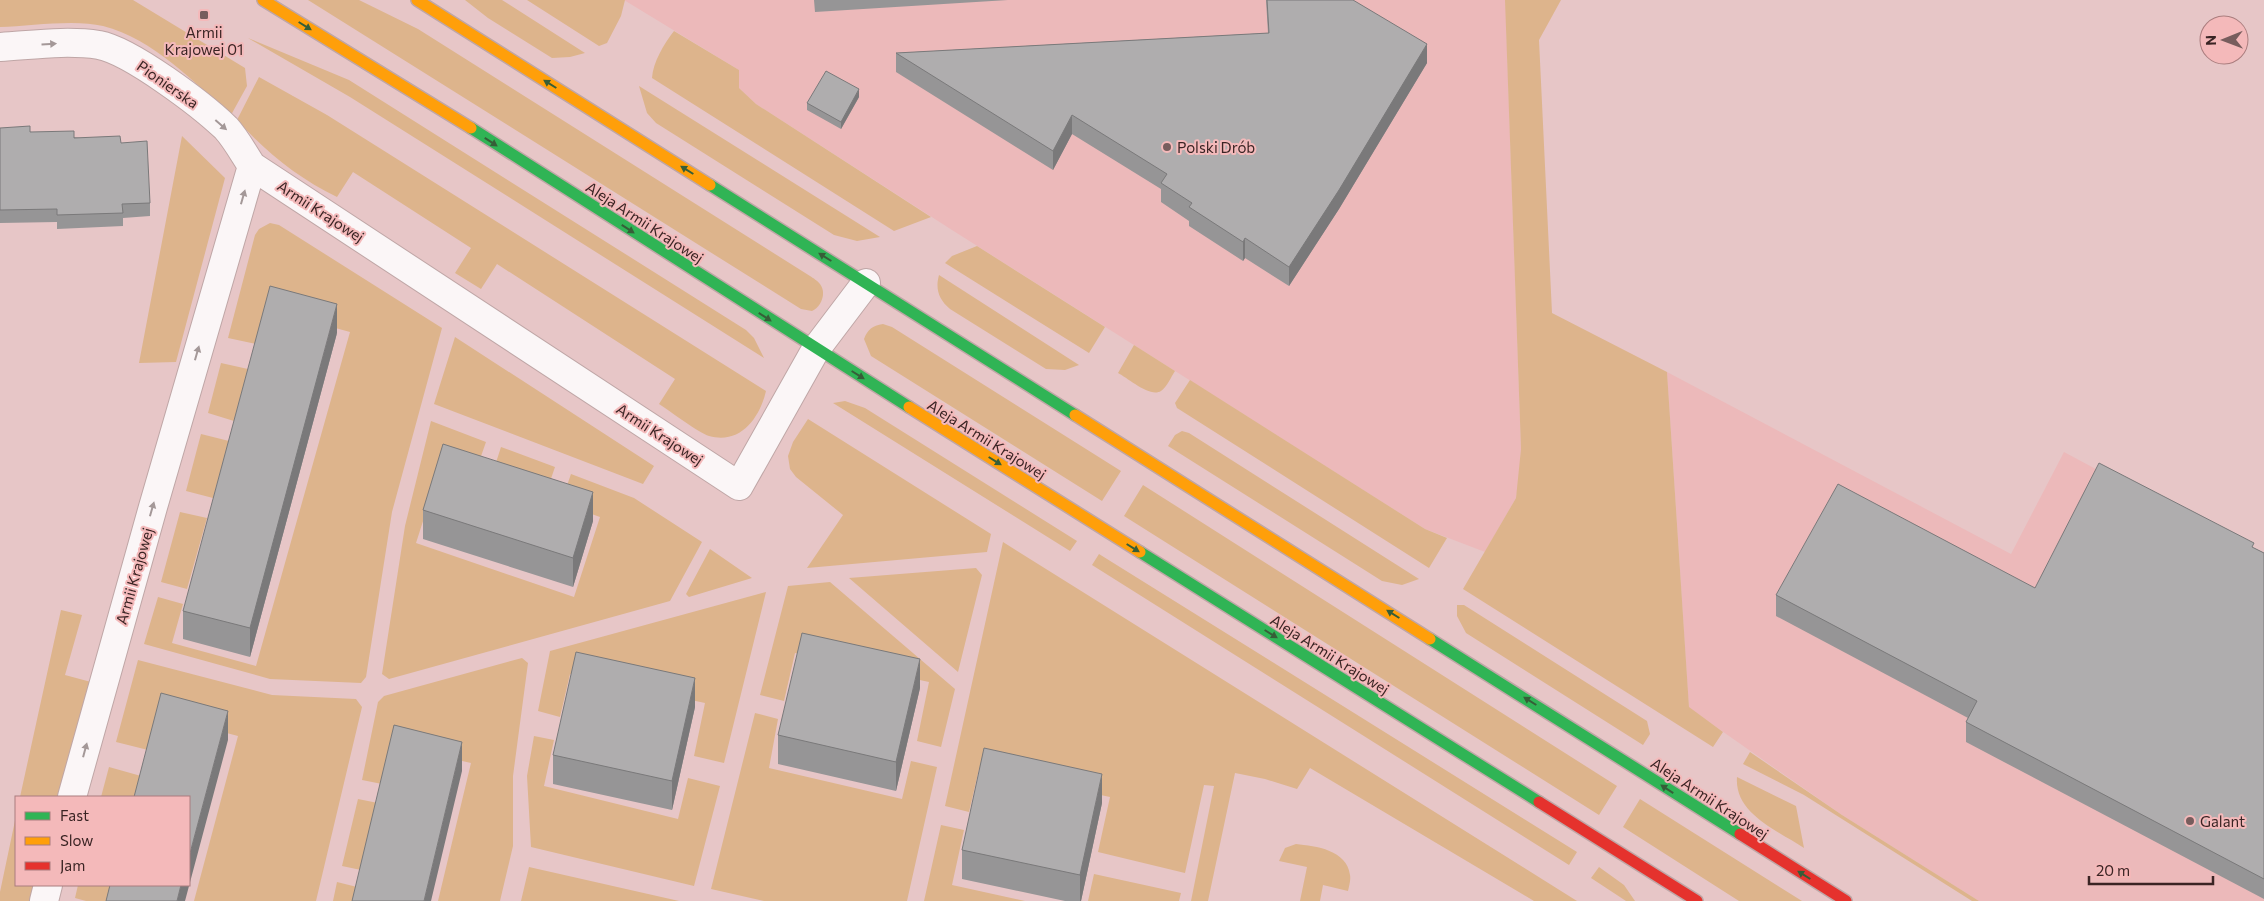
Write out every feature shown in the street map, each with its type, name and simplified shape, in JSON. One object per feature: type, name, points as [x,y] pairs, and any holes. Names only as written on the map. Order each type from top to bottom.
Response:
[{"type":"street","name":"Aleja Armii Krajowej","points":[[263,0],[459,121],[816,349],[1696,901]]},
{"type":"street","name":"Aleja Armii Krajowej","points":[[418,0],[1846,901]]},
{"type":"street","name":"Pionierska","points":[[0,47],[67,43],[101,46],[139,62],[193,101],[227,129],[252,166]]},
{"type":"street","name":"Armii Krajowej","points":[[72,796],[153,507],[252,166],[739,486],[816,349],[866,283]]},
{"type":"street","points":[[44,901],[48,886]]},
{"type":"shaded area","points":[[0,0],[133,0],[245,68],[247,86],[231,115],[172,63],[156,51],[122,32],[103,26],[79,23],[0,27]]},
{"type":"shaded area","points":[[308,0],[359,0],[418,29],[814,279],[819,283],[823,291],[820,303],[812,311],[801,309]]},
{"type":"shaded area","points":[[465,0],[502,0],[585,53],[570,57],[552,58],[488,18]]},
{"type":"shaded area","points":[[527,0],[625,0],[621,16],[607,43],[599,46]]},
{"type":"shaded area","points":[[624,0],[1518,0],[1506,21],[1521,449],[1516,498],[1485,552],[1425,529],[952,230],[756,104],[739,88],[739,70]]},
{"type":"shaded area","points":[[1505,0],[1561,0],[1539,40],[1552,313],[1667,372],[1689,707],[1723,732],[1713,747],[1463,589],[1516,498],[1521,449]]},
{"type":"shaded area","points":[[674,31],[739,70],[739,88],[756,104],[931,217],[894,231],[652,78],[654,66],[660,53]]},
{"type":"shaded area","points":[[248,38],[349,80],[746,330],[754,338],[764,358],[350,97]]},
{"type":"shaded area","points":[[259,77],[327,115],[766,391],[754,419],[740,433],[731,436],[720,438],[704,434],[659,404],[675,379],[497,264],[481,289],[455,273],[471,248],[353,172],[337,197],[296,173],[259,143],[237,120]]},
{"type":"shaded area","points":[[639,86],[880,237],[857,241],[834,235],[656,123],[647,113]]},
{"type":"shaded area","points":[[182,136],[225,178],[176,362],[139,363]]},
{"type":"shaded area","points":[[270,223],[279,225],[442,328],[392,512],[366,677],[361,683],[270,679],[144,644],[158,597],[183,604],[172,643],[256,666],[350,332],[266,309],[256,344],[228,338],[255,235],[259,229]]},
{"type":"shaded area","points":[[977,246],[1105,327],[1089,353],[945,263],[952,256]]},
{"type":"shaded area","points":[[939,275],[1079,365],[1065,370],[1046,369],[950,309],[943,302],[939,294],[937,285]]},
{"type":"shaded area","points":[[883,324],[892,327],[1121,471],[1102,501],[871,356],[864,339],[871,328]]},
{"type":"shaded area","points":[[455,337],[654,466],[643,484],[434,404]]},
{"type":"shaded area","points":[[1134,345],[1175,371],[1161,391],[1151,392],[1145,390],[1118,373]]},
{"type":"shaded area","points":[[221,363],[248,369],[234,421],[208,413]]},
{"type":"shaded area","points":[[1667,372],[2011,554],[2064,452],[2264,559],[2264,901],[1979,901],[1842,815],[1689,708]]},
{"type":"shaded area","points":[[1190,380],[1425,529],[1447,538],[1429,568],[1177,408],[1175,403]]},
{"type":"shaded area","points":[[845,401],[865,408],[1077,541],[1070,551],[833,403]]},
{"type":"shaded area","points":[[808,419],[991,534],[987,552],[807,568],[843,515],[796,477],[790,469],[788,456],[793,442]]},
{"type":"shaded area","points":[[431,421],[486,442],[474,476],[441,465],[416,543],[574,597],[600,517],[561,503],[571,474],[634,498],[702,542],[670,601],[389,679],[382,674],[405,526]]},
{"type":"shaded area","points":[[1182,431],[1189,433],[1419,579],[1402,585],[1382,581],[1168,446],[1175,435]]},
{"type":"shaded area","points":[[201,434],[229,441],[213,498],[186,491]]},
{"type":"shaded area","points":[[501,447],[555,467],[544,499],[490,481]]},
{"type":"shaded area","points":[[1143,485],[1617,786],[1599,815],[1124,516]]},
{"type":"shaded area","points":[[180,512],[207,518],[187,589],[161,582]]},
{"type":"shaded area","points":[[1003,542],[1577,901],[1534,901],[1310,768],[1297,789],[1265,779],[1235,773],[1208,901],[1191,901],[1214,786],[1204,785],[1185,873],[1098,852],[1110,797],[979,769],[969,812],[945,806]]},
{"type":"shaded area","points":[[710,549],[752,578],[689,597],[686,594]]},
{"type":"shaded area","points":[[1099,554],[1577,852],[1569,865],[1092,565]]},
{"type":"shaded area","points":[[976,568],[982,575],[958,672],[849,578]]},
{"type":"shaded area","points":[[830,582],[955,689],[941,747],[917,741],[929,682],[795,653],[784,701],[760,695],[788,586]]},
{"type":"shaded area","points":[[766,592],[724,763],[694,756],[705,703],[570,674],[560,717],[538,711],[550,651]]},
{"type":"shaded area","points":[[1457,605],[1464,605],[1647,721],[1650,734],[1643,745],[1466,633],[1457,616]]},
{"type":"shaded area","points":[[61,610],[82,615],[65,675],[91,682],[58,796],[20,796]]},
{"type":"shaded area","points":[[522,658],[528,663],[513,776],[513,846],[500,901],[438,901],[471,763],[392,745],[382,784],[362,780],[378,702],[384,696]]},
{"type":"shaded area","points":[[138,660],[272,695],[356,699],[362,707],[316,901],[194,901],[238,736],[170,718],[148,750],[116,742]]},
{"type":"shaded area","points":[[755,713],[778,719],[769,768],[902,799],[911,761],[937,767],[907,901],[764,901],[711,889]]},
{"type":"shaded area","points":[[534,736],[554,740],[544,786],[678,819],[688,778],[720,786],[694,886],[531,847],[527,776]]},
{"type":"shaded area","points":[[1750,752],[1842,815],[1979,901],[1972,901],[1804,795],[1743,764]]},
{"type":"shaded area","points":[[109,767],[141,776],[135,796],[101,796]]},
{"type":"shaded area","points":[[1737,777],[1796,806],[1804,848],[1771,828],[1750,811],[1738,790]]},
{"type":"shaded area","points":[[358,799],[378,803],[361,870],[342,866]]},
{"type":"shaded area","points":[[1640,799],[1802,901],[1739,901],[1623,827]]},
{"type":"shaded area","points":[[15,821],[15,886],[36,886],[32,901],[0,901],[0,892]]},
{"type":"shaded area","points":[[941,825],[964,830],[952,885],[1025,901],[924,901]]},
{"type":"shaded area","points":[[1296,844],[1321,848],[1337,855],[1343,860],[1348,867],[1350,875],[1348,891],[1323,885],[1320,901],[1300,901],[1307,867],[1279,861],[1285,848]]},
{"type":"shaded area","points":[[529,867],[679,901],[521,901]]},
{"type":"shaded area","points":[[1599,867],[1624,885],[1635,901],[1626,901],[1591,878]]},
{"type":"shaded area","points":[[1094,874],[1181,893],[1179,901],[1088,901]]},
{"type":"shaded area","points":[[337,882],[357,887],[354,901],[333,901]]},
{"type":"shaded area","points":[[78,886],[112,886],[108,901],[86,901],[75,898]]},
{"type":"building","points":[[1267,0],[1353,0],[1427,44],[1339,190],[1289,267],[1245,238],[1243,242],[1189,207],[1192,203],[1161,183],[1167,174],[1072,115],[1053,151],[896,53],[1269,33]]},
{"type":"building","points":[[826,71],[859,89],[841,122],[807,103]]},
{"type":"building","points":[[30,126],[30,132],[74,131],[74,138],[120,136],[121,143],[147,141],[150,203],[122,204],[123,213],[57,215],[57,209],[0,210],[0,128]]},
{"type":"building","points":[[270,286],[337,304],[250,628],[183,611]]},
{"type":"building","points":[[443,444],[593,492],[573,558],[423,510]]},
{"type":"building","points":[[2099,463],[2254,543],[2252,547],[2264,553],[2264,879],[1966,722],[1977,701],[1776,595],[1838,484],[2035,588]]},
{"type":"building","points":[[802,633],[920,659],[896,762],[778,735]]},
{"type":"building","points":[[576,652],[695,678],[672,781],[553,755]]},
{"type":"building","points":[[161,693],[228,711],[190,853],[190,796],[134,796]]},
{"type":"building","points":[[394,725],[462,742],[424,901],[352,901]]},
{"type":"building","points":[[984,748],[1102,774],[1080,875],[962,850]]},
{"type":"building","points":[[110,886],[181,886],[177,901],[106,901]]},
{"type":"traffic: fast","points":[[471,128],[909,407]]},
{"type":"traffic: fast","points":[[710,185],[1075,415]]},
{"type":"traffic: fast","points":[[1140,552],[1539,802]]},
{"type":"traffic: fast","points":[[1430,639],[1740,834]]},
{"type":"traffic: slow","points":[[263,0],[471,128]]},
{"type":"traffic: slow","points":[[417,0],[710,185]]},
{"type":"traffic: slow","points":[[909,407],[1140,552]]},
{"type":"traffic: slow","points":[[1075,415],[1430,639]]},
{"type":"traffic: jam","points":[[1539,802],[1697,901]]},
{"type":"traffic: jam","points":[[1740,834],[1846,901]]},
{"type":"place","name":"Armii Krajowej 01","points":[[204,15]]},
{"type":"place","name":"Polski Drób","points":[[1167,147]]},
{"type":"place","name":"Galant","points":[[2190,821]]}]
